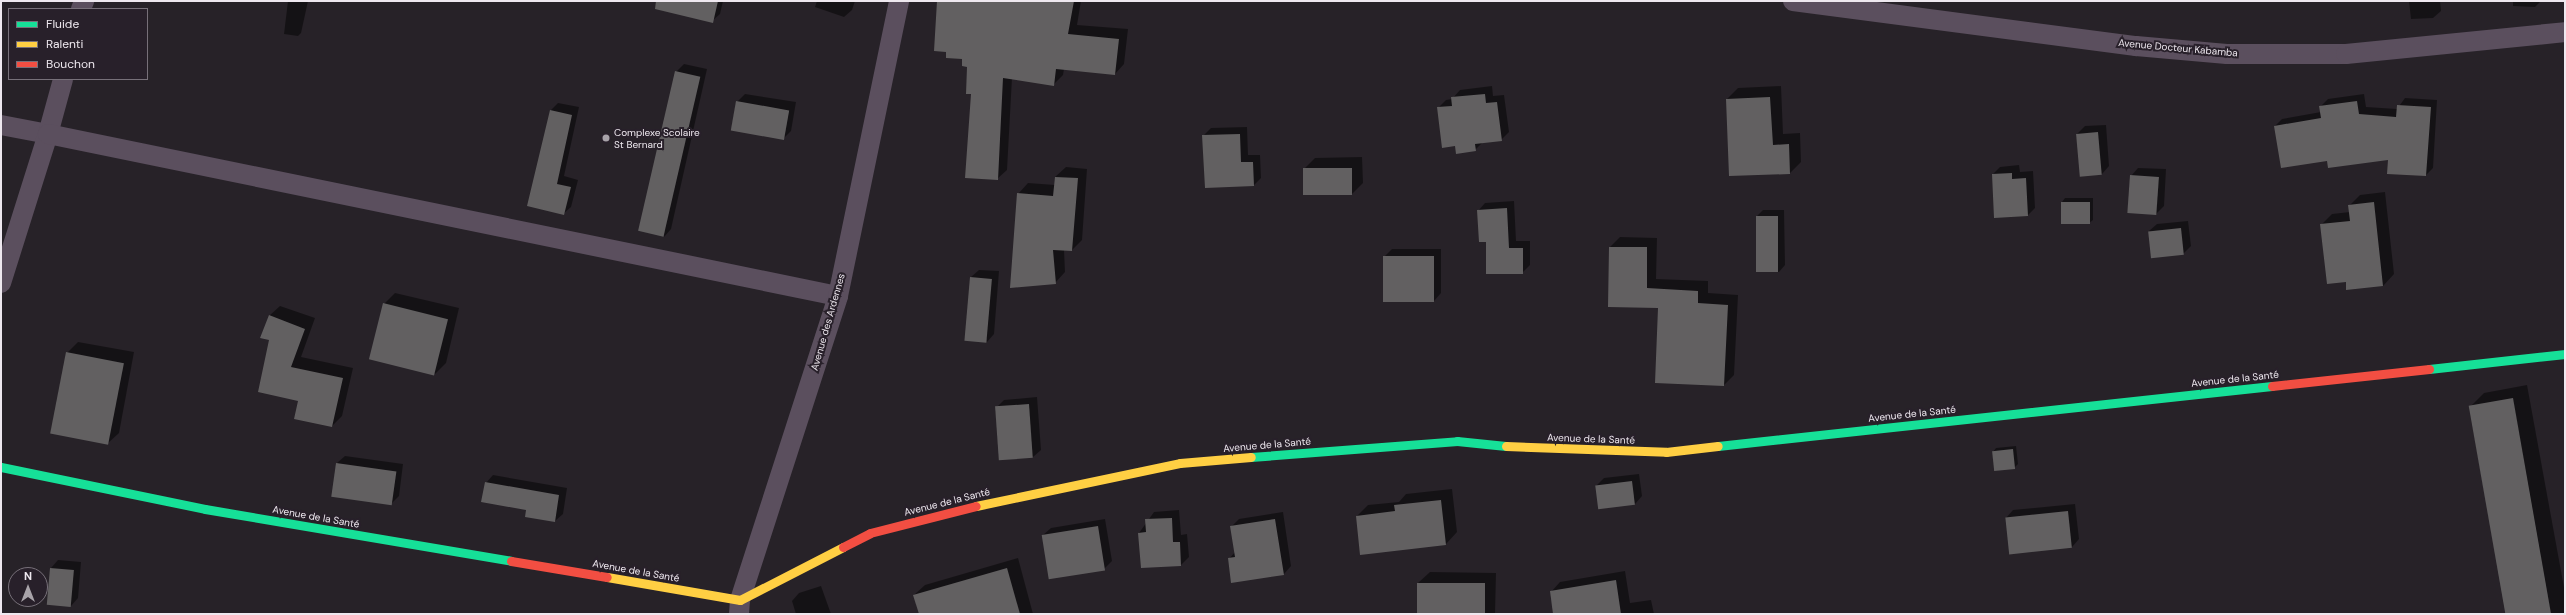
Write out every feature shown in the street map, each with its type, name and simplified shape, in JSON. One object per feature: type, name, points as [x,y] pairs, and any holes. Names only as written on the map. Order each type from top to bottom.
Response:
[{"type":"street","name":"Avenue des Ardennes","points":[[739,607],[838,296],[899,1]]},
{"type":"street","name":"Avenue Docteur Kabamba","points":[[1793,1],[2136,46],[2227,54],[2346,54],[2565,32]]},
{"type":"street","points":[[1,283],[48,134],[63,80]]},
{"type":"street","points":[[1,125],[838,296]]},
{"type":"street","name":"Avenue de la Santé","points":[[1,468],[205,509],[739,607],[870,533],[1018,496],[1180,463],[1457,441],[1524,448],[1666,452],[2565,354]]},
{"type":"building","points":[[656,1],[718,1],[713,23],[655,9]]},
{"type":"building","points":[[937,1],[1074,1],[1068,34],[1119,39],[1115,75],[1056,69],[1054,86],[1003,78],[998,180],[965,178],[971,94],[966,94],[967,67],[962,66],[962,59],[946,58],[946,52],[934,51]]},
{"type":"building","points":[[675,71],[700,77],[663,237],[638,231]]},
{"type":"building","points":[[1485,94],[1486,103],[1497,102],[1502,141],[1475,144],[1476,151],[1456,154],[1455,146],[1442,148],[1437,107],[1452,106],[1451,97]]},
{"type":"building","points":[[1770,97],[1773,145],[1789,144],[1790,174],[1729,176],[1726,99]]},
{"type":"building","points":[[736,101],[789,110],[784,140],[731,131]]},
{"type":"building","points":[[2357,101],[2359,114],[2396,117],[2397,105],[2431,107],[2426,176],[2387,174],[2388,160],[2328,168],[2327,161],[2281,168],[2274,126],[2321,118],[2319,106]]},
{"type":"building","points":[[550,110],[572,115],[557,184],[571,187],[564,215],[527,206]]},
{"type":"building","points":[[2098,132],[2102,175],[2080,177],[2076,134]]},
{"type":"building","points":[[1240,134],[1241,162],[1253,162],[1254,186],[1205,188],[1202,135]]},
{"type":"building","points":[[1303,168],[1352,168],[1352,195],[1303,195]]},
{"type":"building","points":[[2012,173],[2012,179],[2026,178],[2028,216],[1994,218],[1992,174]]},
{"type":"building","points":[[2130,175],[2159,177],[2156,215],[2127,213]]},
{"type":"building","points":[[1055,177],[1078,178],[1072,251],[1053,250],[1056,284],[1010,288],[1017,193],[1053,196]]},
{"type":"building","points":[[2061,202],[2090,202],[2090,224],[2061,224]]},
{"type":"building","points":[[2374,202],[2383,286],[2346,290],[2346,282],[2327,284],[2320,224],[2350,221],[2348,205]]},
{"type":"building","points":[[1507,208],[1509,248],[1523,248],[1523,274],[1486,274],[1486,242],[1479,242],[1477,210]]},
{"type":"building","points":[[1756,216],[1778,216],[1778,272],[1756,272]]},
{"type":"building","points":[[2181,228],[2184,255],[2151,258],[2148,231]]},
{"type":"building","points":[[1609,247],[1647,247],[1647,288],[1698,291],[1698,303],[1728,305],[1724,386],[1655,383],[1658,308],[1608,307]]},
{"type":"building","points":[[1383,256],[1434,256],[1434,302],[1383,302]]},
{"type":"building","points":[[970,277],[992,279],[986,343],[964,341]]},
{"type":"building","points":[[383,303],[448,319],[434,375],[369,359]]},
{"type":"building","points":[[269,315],[305,329],[291,367],[343,378],[332,427],[294,419],[298,401],[258,392],[269,340],[260,338]]},
{"type":"building","points":[[66,352],[124,363],[108,445],[50,433]]},
{"type":"building","points":[[2513,398],[2551,614],[2505,614],[2469,406]]},
{"type":"building","points":[[1029,404],[1033,458],[999,460],[995,406]]},
{"type":"building","points":[[2013,449],[2015,469],[1994,471],[1992,451]]},
{"type":"building","points":[[336,463],[396,471],[392,505],[331,497]]},
{"type":"building","points":[[1632,481],[1635,505],[1598,509],[1595,486]]},
{"type":"building","points":[[485,482],[559,495],[555,522],[525,517],[526,510],[481,502]]},
{"type":"building","points":[[1441,500],[1446,545],[1360,555],[1356,516],[1395,511],[1394,505]]},
{"type":"building","points":[[2068,511],[2072,548],[2009,554],[2005,518]]},
{"type":"building","points":[[1172,518],[1173,542],[1180,542],[1181,566],[1141,568],[1138,533],[1146,532],[1145,519]]},
{"type":"building","points":[[1275,519],[1284,575],[1231,583],[1228,558],[1235,557],[1230,526]]},
{"type":"building","points":[[1098,526],[1105,570],[1049,579],[1042,535]]},
{"type":"building","points":[[50,568],[74,570],[71,607],[48,605]]},
{"type":"building","points":[[1007,568],[1020,614],[919,614],[913,595]]},
{"type":"building","points":[[1616,580],[1621,614],[1553,614],[1550,591]]},
{"type":"building","points":[[1417,583],[1485,583],[1485,614],[1417,614]]},
{"type":"traffic: fast","points":[[2429,369],[2565,354]]},
{"type":"traffic: fast","points":[[1718,446],[2272,386]]},
{"type":"traffic: fast","points":[[1251,457],[1457,441],[1506,446]]},
{"type":"traffic: fast","points":[[1,467],[205,509],[511,561]]},
{"type":"traffic: slow","points":[[1506,446],[1666,452],[1718,446]]},
{"type":"traffic: slow","points":[[976,506],[1180,463],[1251,457]]},
{"type":"traffic: slow","points":[[607,577],[740,600],[843,547]]},
{"type":"traffic: jam","points":[[2272,386],[2429,369]]},
{"type":"traffic: jam","points":[[843,547],[870,533],[976,506]]},
{"type":"traffic: jam","points":[[511,561],[607,577]]},
{"type":"place","name":"Complexe Scolaire St Bernard","points":[[606,138]]}]
